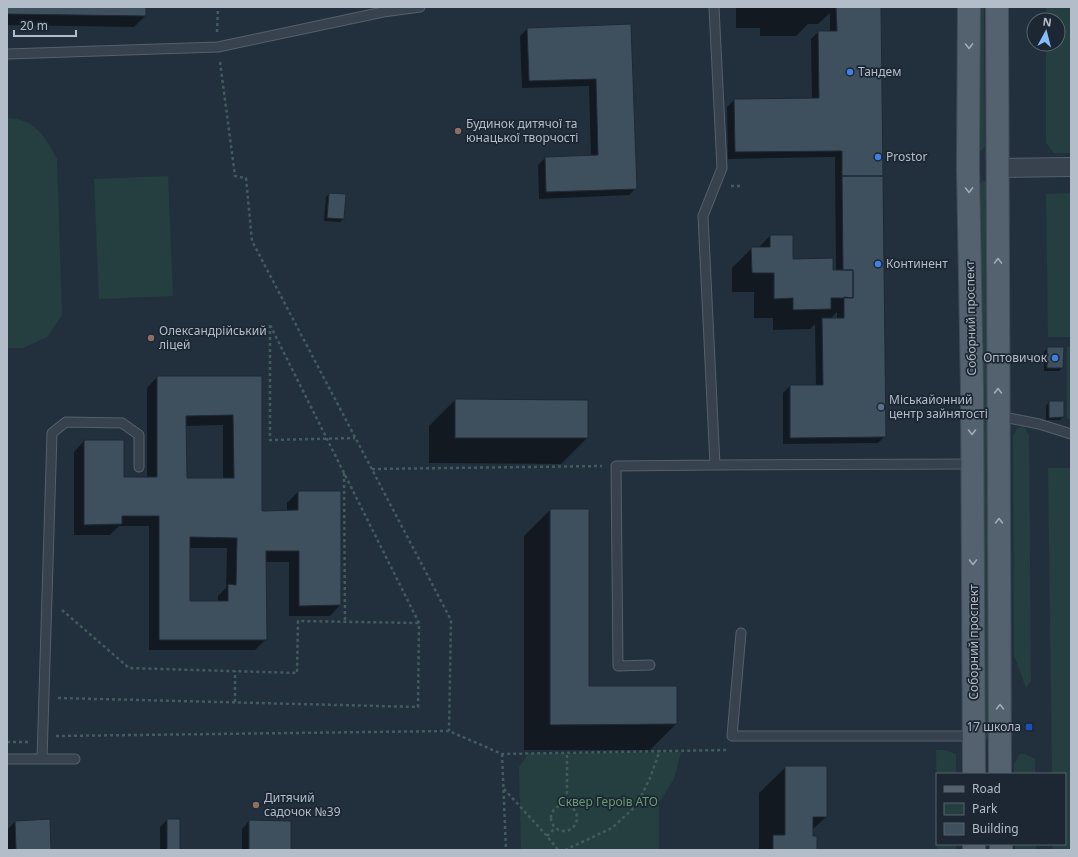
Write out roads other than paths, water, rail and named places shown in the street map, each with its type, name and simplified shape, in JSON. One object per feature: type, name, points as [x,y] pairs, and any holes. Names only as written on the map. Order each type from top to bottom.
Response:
[{"type":"main road","name":"Соборний проспект","points":[[969,7],[968,168],[973,464],[974,773]]},
{"type":"main road","points":[[996,7],[1000,773]]},
{"type":"main road","points":[[968,168],[997,168]]},
{"type":"street","points":[[997,168],[1071,167]]},
{"type":"lane","points":[[7,54],[218,47],[383,12],[420,7]]},
{"type":"lane","points":[[714,7],[722,168],[704,216],[714,465]]},
{"type":"lane","points":[[998,416],[1039,424],[1071,434]]},
{"type":"lane","points":[[42,759],[52,433],[66,422],[122,423],[139,435],[139,467]]},
{"type":"lane","points":[[650,665],[618,666],[616,466],[973,464]]},
{"type":"lane","points":[[741,633],[732,736],[974,736]]},
{"type":"lane","points":[[7,759],[75,759]]},
{"type":"place","name":"Тандем","points":[[850,72]]},
{"type":"place","name":"Будинок дитячої та юнацької творчості","points":[[458,131]]},
{"type":"place","name":"Prostor","points":[[878,157]]},
{"type":"place","name":"Континент","points":[[878,264]]},
{"type":"place","name":"Олександрійський ліцей","points":[[151,338]]},
{"type":"place","name":"Оптовичок","points":[[1055,358]]},
{"type":"place","name":"Міськайонний центр зайнятості","points":[[881,407]]},
{"type":"place","name":"17 школа","points":[[1029,727]]},
{"type":"place","name":"Дитячий садочок №39","points":[[256,805]]},
{"type":"park label","name":"Сквер Героїв АТО","points":[[608,802]]}]
